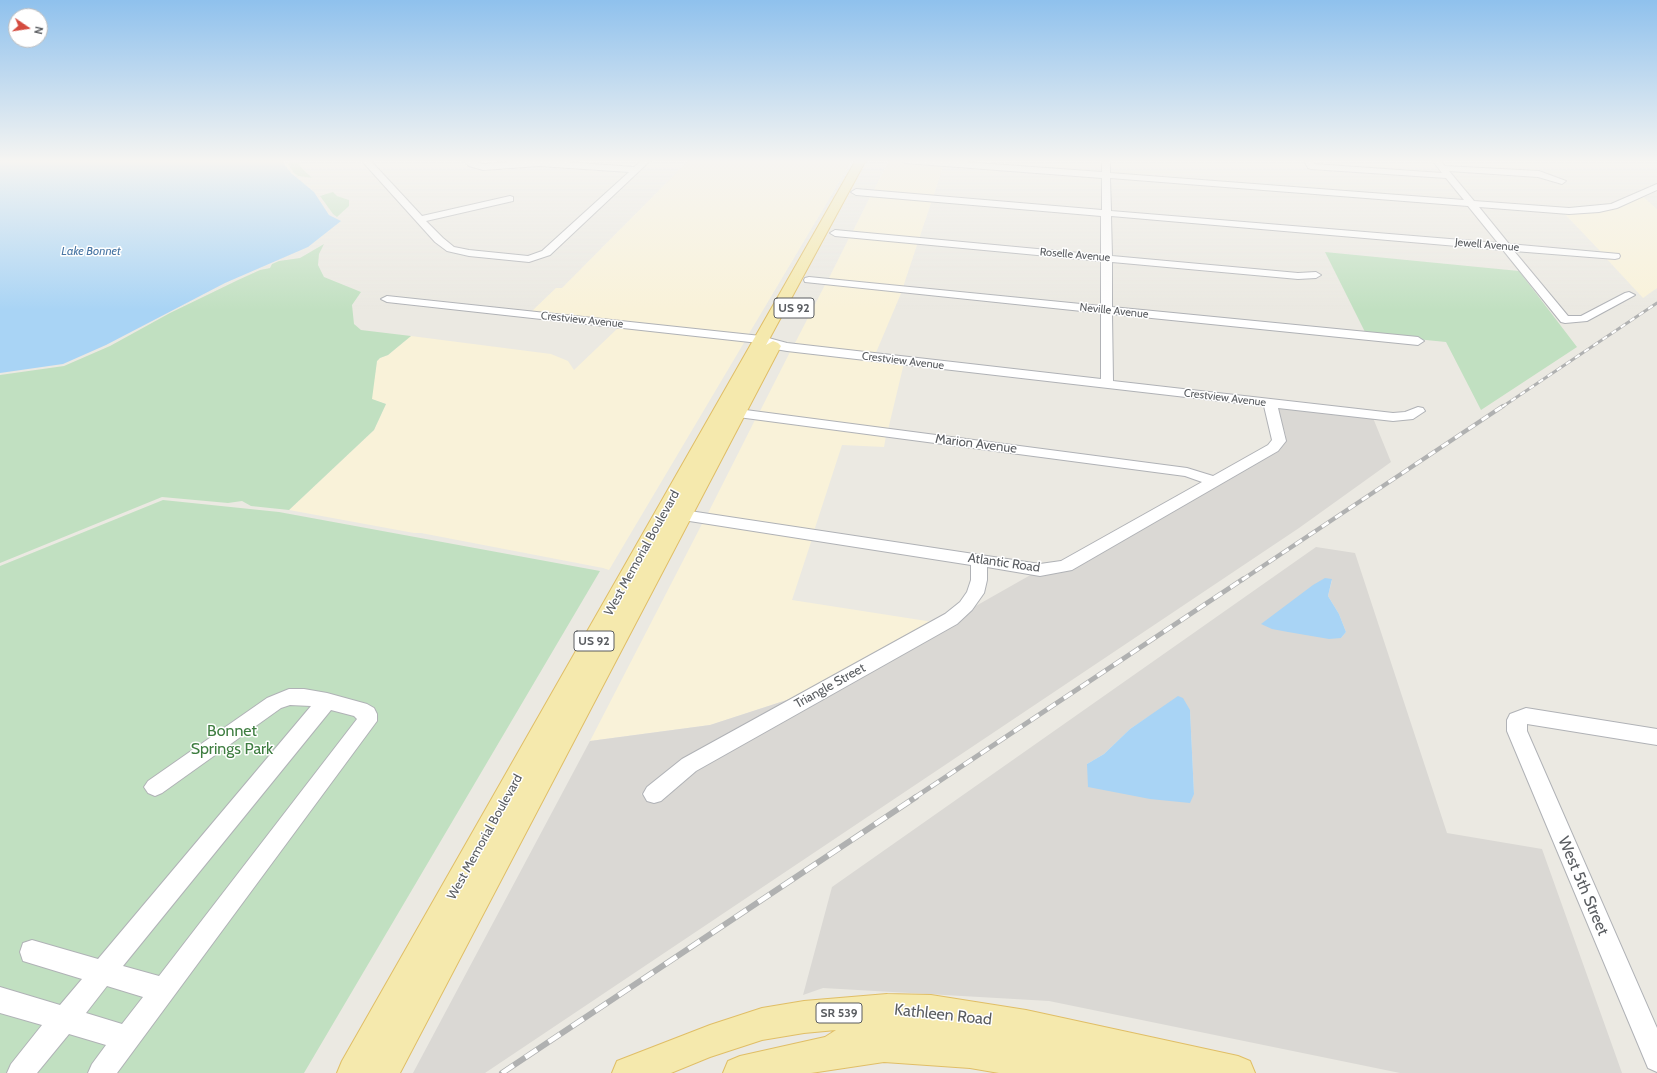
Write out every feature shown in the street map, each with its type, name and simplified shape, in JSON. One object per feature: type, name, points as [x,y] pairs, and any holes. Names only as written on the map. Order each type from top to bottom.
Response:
[{"type":"main road","name":"West Memorial Boulevard","points":[[767,343],[809,280],[834,227],[840,210]]},
{"type":"main road","name":"West Memorial Boulevard","points":[[365,1070],[767,343],[844,210]]},
{"type":"main road","name":"West Memorial Boulevard","points":[[365,1070],[402,1036],[584,695],[632,610],[673,513]]},
{"type":"main road","name":"Kathleen Road","points":[[629,1073],[710,1041],[762,1024],[851,1012],[887,1010],[931,1011],[1026,1026],[1238,1073]]},
{"type":"main road","points":[[831,1052],[861,1033],[878,1028],[912,1026],[968,1032],[1027,1042],[1043,1039],[1057,1034]]},
{"type":"main road","points":[[740,1073],[754,1068],[831,1052],[884,1046],[970,1052],[1003,1057],[1057,1072],[1074,1058],[1093,1056],[1160,1070],[1201,1065]]},
{"type":"street","points":[[413,210],[439,240],[451,249],[469,253],[523,258],[537,258],[546,253],[592,210]]},
{"type":"street","points":[[421,219],[461,210]]},
{"type":"street","name":"Jewell Avenue","points":[[1080,210],[1615,256]]},
{"type":"street","points":[[1476,210],[1558,314],[1565,320],[1583,318],[1629,295]]},
{"type":"street","points":[[1106,213],[1107,385]]},
{"type":"street","name":"Roselle Avenue","points":[[834,227],[1106,258],[1298,276],[1316,275]]},
{"type":"street","name":"Neville Avenue","points":[[809,280],[1418,341]]},
{"type":"street","name":"Crestview Avenue","points":[[387,299],[767,343],[1107,385],[1393,417],[1408,416],[1418,412]]},
{"type":"street","name":"Atlantic Road","points":[[673,513],[1040,570],[1053,569],[1066,566],[1212,481],[1273,448],[1279,441],[1279,435],[1270,403]]},
{"type":"street","name":"Marion Avenue","points":[[729,413],[1187,472],[1212,481]]},
{"type":"street","name":"Triangle Street","points":[[654,794],[689,765],[951,619],[966,606],[975,593],[979,580],[979,560]]},
{"type":"street","points":[[101,1073],[367,721],[367,714],[360,710],[327,701],[304,696],[290,697],[274,703],[155,787]]},
{"type":"street","points":[[20,1073],[327,701]]},
{"type":"street","name":"West 5th Street","points":[[1657,737],[1526,716],[1518,720],[1518,732],[1657,1059]]},
{"type":"street","points":[[32,952],[163,990]]},
{"type":"street","points":[[0,1000],[127,1038]]},
{"type":"shaded area","points":[[639,210],[822,210],[747,337],[531,312],[556,288],[562,288]]},
{"type":"shaded area","points":[[863,210],[929,210],[919,239],[852,233]]},
{"type":"shaded area","points":[[1595,210],[1657,210],[1657,288],[1643,298],[1605,257],[1621,258],[1618,255],[1602,253],[1563,212],[1589,212]]},
{"type":"shaded area","points":[[850,236],[918,242],[903,287],[828,280]]},
{"type":"shaded area","points":[[826,283],[902,291],[875,355],[794,345]]},
{"type":"shaded area","points":[[619,327],[745,341],[609,570],[421,533],[414,533],[289,510],[374,430],[386,404],[371,399],[377,361],[388,355],[411,336],[551,354],[568,361],[574,370]]},
{"type":"shaded area","points":[[791,350],[873,360],[872,362],[904,363],[888,430],[759,413]]},
{"type":"shaded area","points":[[1277,406],[1373,418],[1391,462],[1299,528],[485,1073],[413,1073],[590,741],[710,725],[793,698],[684,759],[641,794],[654,804],[695,770],[1034,573],[1055,574],[1072,569],[1279,450],[1285,443],[1286,436]]},
{"type":"shaded area","points":[[756,418],[886,436],[884,447],[842,445],[814,531],[707,515]]},
{"type":"shaded area","points":[[703,522],[812,539],[792,600],[933,622],[793,698],[710,725],[590,741]]},
{"type":"shaded area","points":[[1316,547],[1355,553],[1447,833],[1542,849],[1622,1073],[1400,1073],[1049,1001],[823,988],[803,995],[832,887]],"holes":[[[1332,580],[1328,596],[1339,614],[1346,632],[1341,638],[1262,624]],[[1190,710],[1194,794],[1087,764],[1104,754],[1130,729],[1148,717]]]},
{"type":"green space","points":[[330,210],[345,210],[337,217]]},
{"type":"green space","points":[[324,244],[319,254],[318,265],[324,277],[361,292],[352,305],[354,324],[361,330],[411,336],[388,355],[377,361],[372,399],[386,404],[374,430],[289,510],[251,506],[242,501],[228,503],[162,497],[0,563],[0,375],[64,366],[110,346],[170,313],[238,280],[260,270],[270,268],[272,264],[279,261],[300,258]]},
{"type":"green space","points":[[1325,252],[1519,271],[1577,347],[1481,410],[1446,342],[1366,334]]},
{"type":"green space","name":"Bonnet Springs Park","points":[[163,500],[279,512],[600,571],[304,1073],[0,1073],[0,566]]},
{"type":"water","name":"Lake Bonnet","points":[[0,210],[326,210],[329,215],[341,221],[308,247],[225,283],[106,345],[63,364],[0,373]]},
{"type":"water","points":[[1325,578],[1332,579],[1328,596],[1339,614],[1346,632],[1341,638],[1329,639],[1288,632],[1272,629],[1261,624],[1313,585]]},
{"type":"water","points":[[1178,696],[1183,698],[1190,710],[1194,794],[1190,803],[1150,799],[1088,787],[1087,764],[1104,754],[1130,729]]},
{"type":"railway","points":[[1502,407],[1657,303]]},
{"type":"railway","points":[[1242,580],[1503,406]]},
{"type":"railway","points":[[914,798],[1243,579]]},
{"type":"railway","points":[[502,1073],[916,797]]}]
